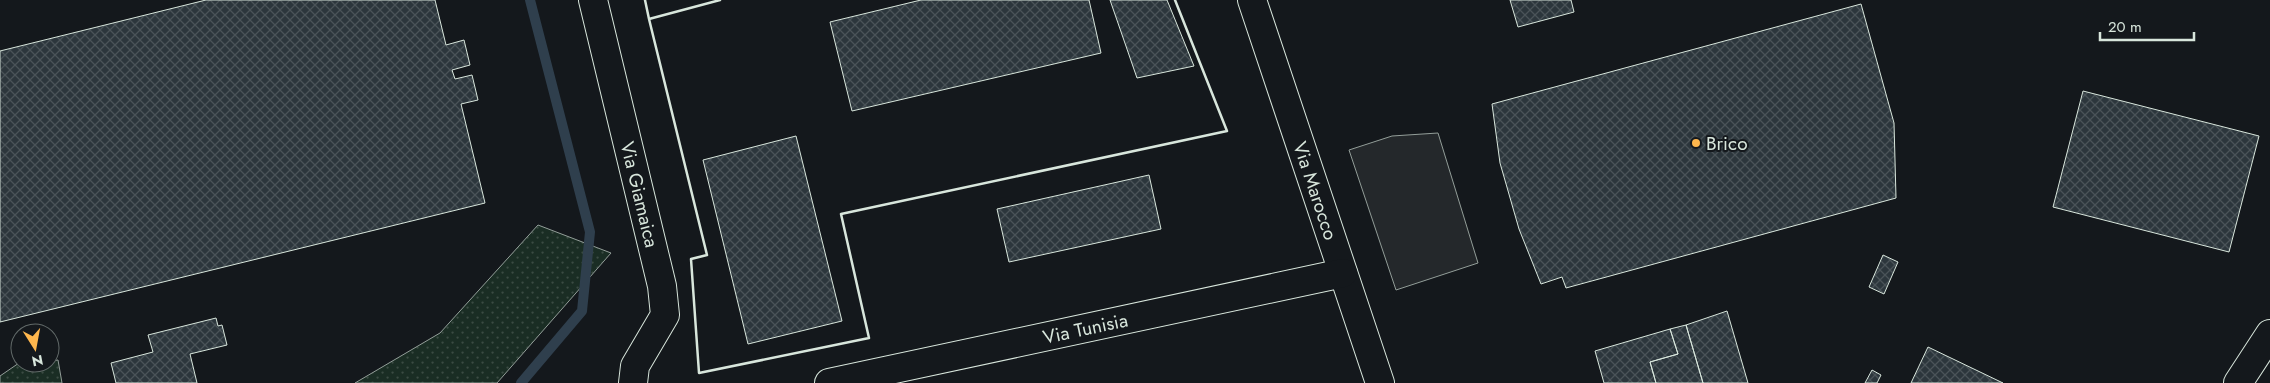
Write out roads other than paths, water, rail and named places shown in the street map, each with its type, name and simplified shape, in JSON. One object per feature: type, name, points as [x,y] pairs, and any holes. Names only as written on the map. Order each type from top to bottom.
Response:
[{"type":"street","name":"Via Giamaica","points":[[593,0],[662,286],[665,315],[635,366],[633,383]]},
{"type":"street","name":"Via Marocco","points":[[1252,0],[1380,383]]},
{"type":"street","name":"Via Tunisia","points":[[829,383],[1343,273]]},
{"type":"street","points":[[2238,383],[2270,334]]},
{"type":"waterway","points":[[521,383],[582,311],[590,232],[530,0]]},
{"type":"place","name":"Brico","points":[[1696,143]]}]
